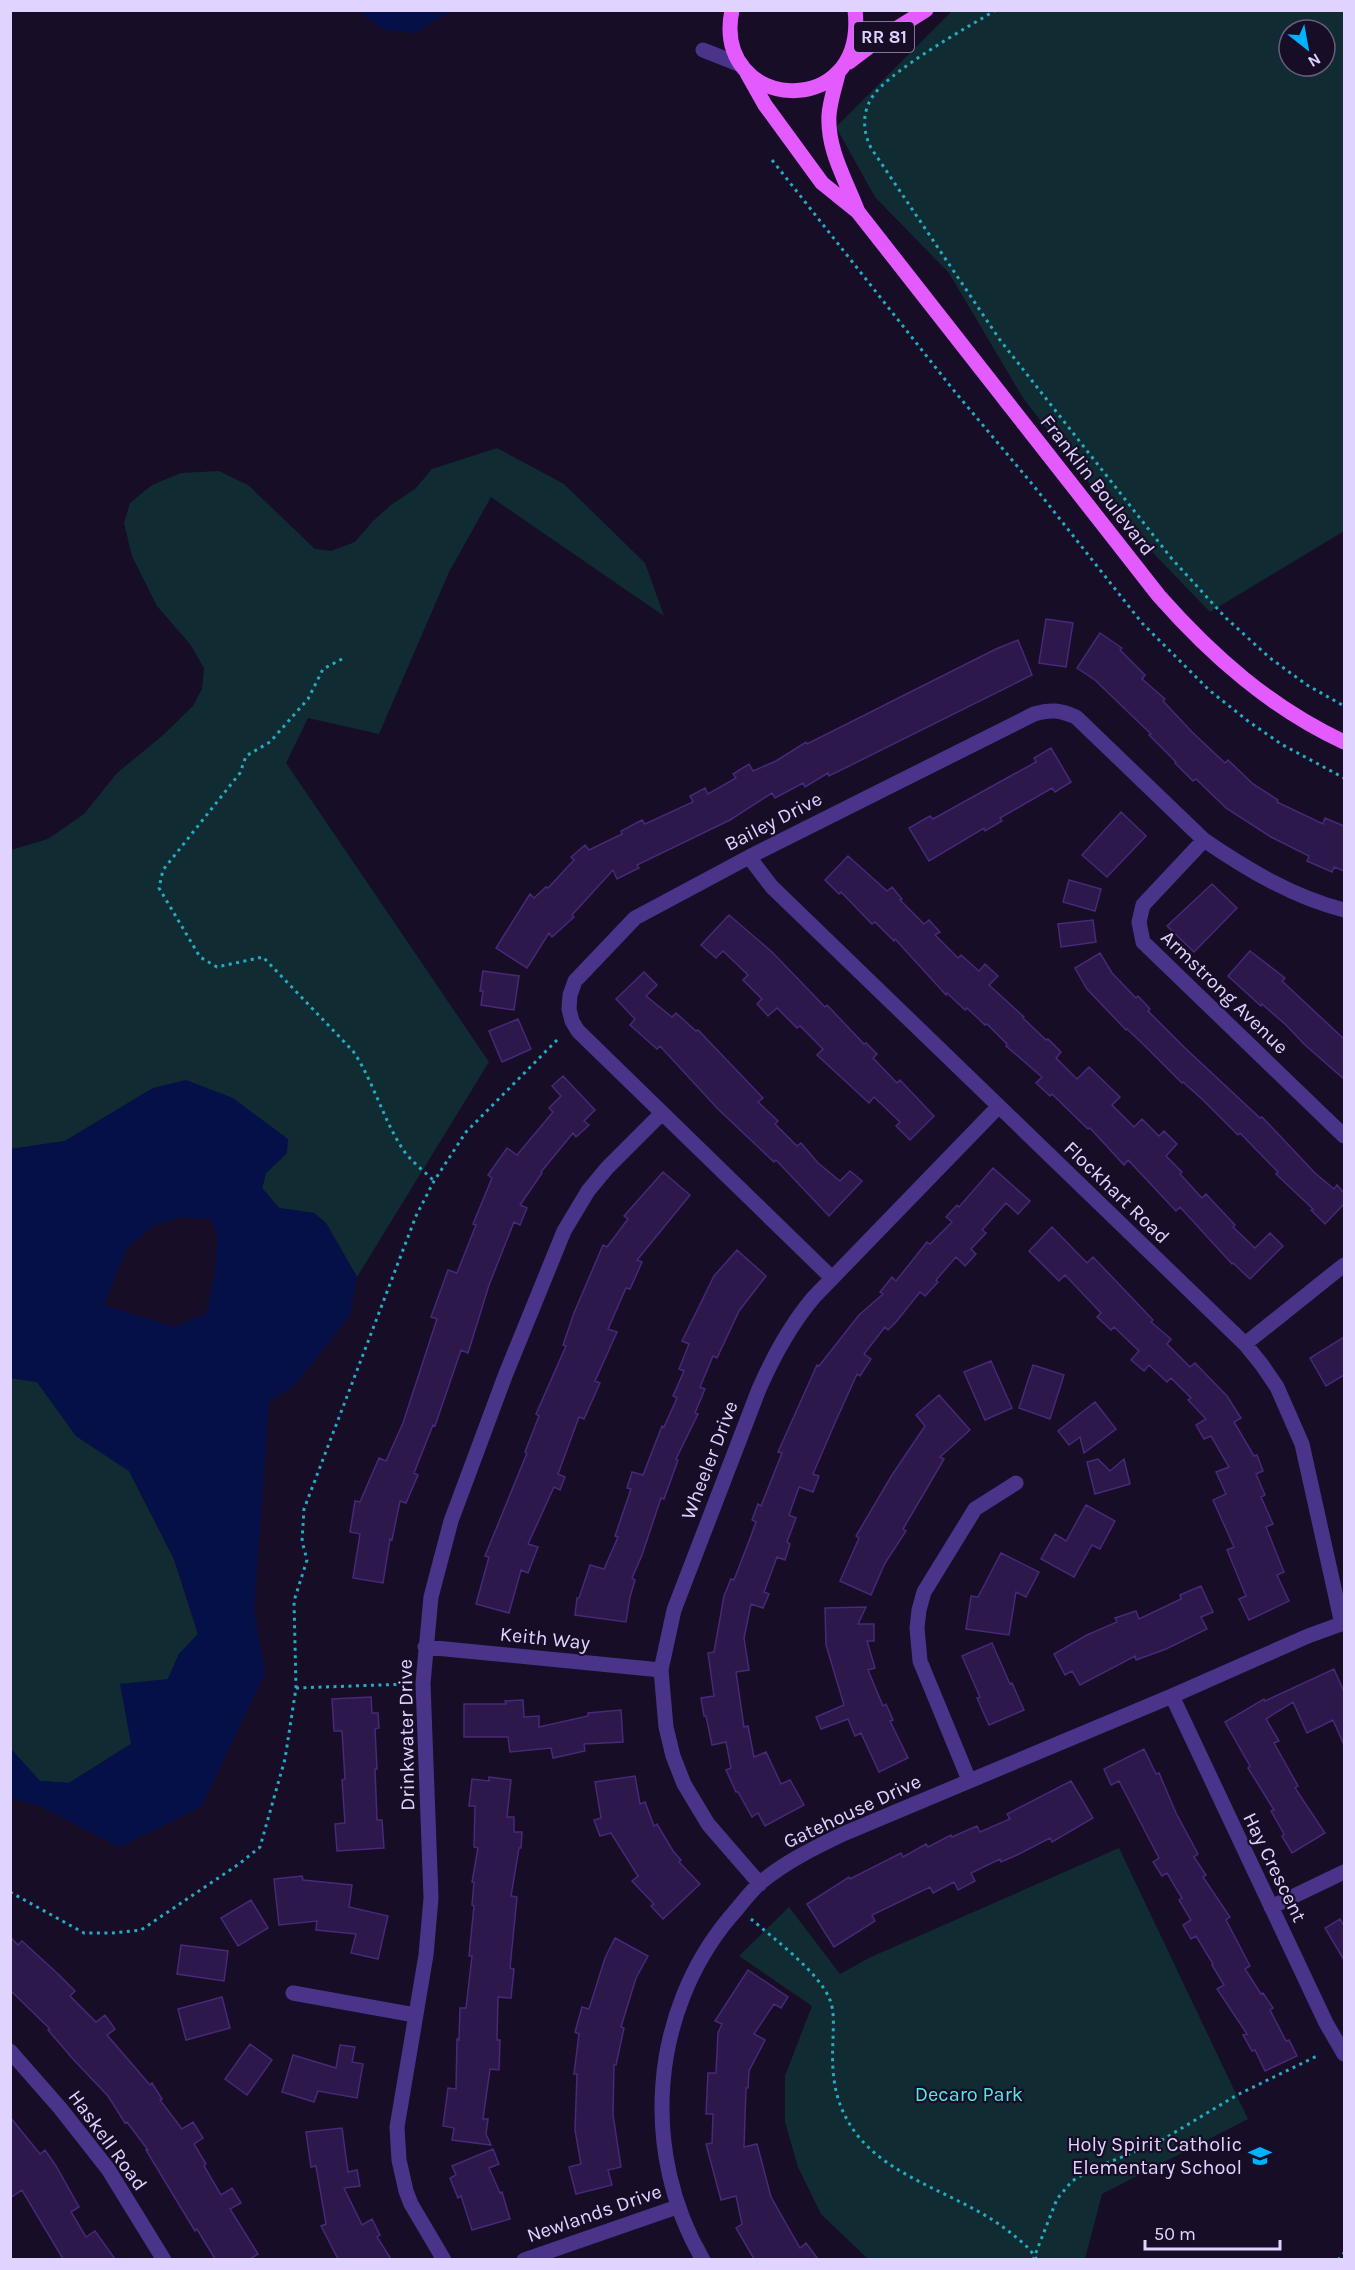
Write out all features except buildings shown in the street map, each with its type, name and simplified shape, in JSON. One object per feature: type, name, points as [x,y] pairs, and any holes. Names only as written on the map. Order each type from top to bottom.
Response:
[{"type":"main road","name":"Franklin Boulevard","points":[[732,10],[729,25],[732,46],[765,105],[817,176],[858,212],[1151,587],[1186,628],[1257,691],[1297,717],[1344,742]]},
{"type":"main road","name":"Franklin Boulevard","points":[[855,10],[857,29],[854,49],[841,70],[829,113],[830,139],[835,160],[845,177],[858,212]]},
{"type":"main road","name":"RR 81","points":[[841,70],[878,40],[926,10]]},
{"type":"main road","points":[[744,69],[764,85],[782,91],[802,91],[821,85],[841,70]]},
{"type":"street","points":[[702,50],[744,69]]},
{"type":"street","name":"Bailey Drive","points":[[832,1278],[578,1031],[572,1021],[569,1009],[570,995],[575,981],[635,918],[749,857],[1034,714],[1049,710],[1062,711],[1076,717],[1204,840],[1260,876],[1316,902],[1344,910]]},
{"type":"street","name":"Armstrong Avenue","points":[[1204,840],[1143,905],[1138,922],[1143,942],[1344,1136]]},
{"type":"street","name":"Flockhart Road","points":[[749,857],[772,887],[1245,1344],[1262,1365],[1277,1387],[1302,1444],[1343,1624]]},
{"type":"street","name":"Wheeler Drive","points":[[760,1884],[708,1824],[684,1784],[673,1756],[666,1727],[661,1670],[674,1610],[767,1370],[796,1318],[998,1107]]},
{"type":"street","name":"Drinkwater Drive","points":[[444,2259],[411,2204],[399,2160],[397,2127],[426,1955],[431,1898],[423,1683],[425,1647],[436,1574],[451,1521],[509,1366],[564,1231],[588,1191],[607,1168],[662,1113]]},
{"type":"street","points":[[1245,1344],[1344,1265]]},
{"type":"street","points":[[969,1780],[924,1674],[918,1645],[919,1610],[924,1592],[975,1509],[1016,1483]]},
{"type":"street","name":"Gatehouse Drive","points":[[703,2259],[677,2207],[664,2152],[662,2085],[665,2056],[680,2004],[691,1976],[720,1929],[760,1884],[781,1868],[823,1844],[969,1780],[1172,1696],[1308,1635],[1343,1624]]},
{"type":"street","name":"Keith Way","points":[[425,1647],[661,1670]]},
{"type":"street","name":"Hay Crescent","points":[[1172,1696],[1270,1907],[1326,2023],[1344,2054]]},
{"type":"street","points":[[1270,1907],[1344,1872]]},
{"type":"street","points":[[293,1993],[415,2015]]},
{"type":"street","name":"Haskell Road","points":[[10,2051],[60,2108],[108,2169],[164,2259]]},
{"type":"street","name":"Newlands Drive","points":[[524,2259],[677,2207]]},
{"type":"path","points":[[996,10],[918,59],[880,88],[871,98],[865,113],[864,129],[871,148],[1000,340],[1172,559],[1226,618],[1270,658],[1307,685],[1344,706]]},
{"type":"path","points":[[772,160],[951,387],[1033,485],[1142,623],[1209,690],[1248,721],[1297,753],[1344,778]]},
{"type":"path","points":[[342,659],[323,669],[308,699],[270,742],[246,756],[240,773],[163,870],[159,888],[200,957],[217,968],[263,957],[353,1051],[364,1068],[381,1107],[405,1152],[434,1181]]},
{"type":"path","points":[[10,1892],[84,1933],[141,1930],[239,1864],[260,1847],[285,1759],[296,1688],[294,1601],[307,1560],[302,1540],[304,1509],[416,1216],[434,1181],[466,1132],[559,1038]]},
{"type":"path","points":[[296,1688],[408,1684]]},
{"type":"path","points":[[738,1908],[795,1957],[820,1983],[830,2000],[834,2017],[833,2079],[837,2098],[858,2136],[881,2159],[969,2205],[1001,2225],[1035,2255]]},
{"type":"path","points":[[1035,2259],[1057,2199],[1072,2181],[1092,2169],[1157,2143],[1237,2095],[1319,2055]]},
{"type":"path","points":[[1338,2259],[1344,2253]]},
{"type":"green space","points":[[952,11],[1344,11],[1344,531],[1210,612],[1102,500],[1023,398],[949,273],[875,197],[836,127]]},
{"type":"green space","points":[[497,448],[564,484],[645,563],[664,616],[491,497],[449,572],[379,734],[308,718],[286,763],[489,1062],[357,1277],[326,1223],[314,1213],[279,1208],[262,1188],[266,1173],[287,1153],[153,1088],[65,1141],[11,1149],[11,850],[48,839],[84,814],[117,773],[162,736],[193,706],[202,689],[204,668],[190,644],[157,606],[132,556],[124,523],[130,503],[152,485],[181,473],[219,471],[248,485],[315,549],[331,551],[355,542],[391,505],[415,489],[432,469]]},
{"type":"green space","points":[[10,1378],[37,1382],[76,1436],[129,1471],[174,1559],[198,1634],[179,1654],[168,1679],[131,1744],[69,1783],[40,1781],[11,1749]]},
{"type":"green space","name":"Decaro Park","points":[[1119,1848],[1248,2119],[1102,2194],[1085,2259],[868,2259],[821,2214],[798,2167],[785,2122],[785,2076],[812,2006],[739,1956],[789,1907],[840,1974],[871,1957]]},
{"type":"shaded area","points":[[358,11],[451,11],[414,33],[383,29]]},
{"type":"shaded area","points":[[186,1080],[233,1098],[288,1139],[287,1153],[266,1173],[262,1188],[279,1208],[314,1213],[326,1223],[357,1277],[350,1315],[295,1385],[269,1401],[254,1611],[265,1673],[201,1807],[119,1847],[40,1806],[11,1798],[11,1749],[40,1781],[69,1783],[131,1744],[120,1684],[168,1679],[179,1654],[198,1634],[174,1559],[129,1471],[76,1436],[37,1382],[11,1378],[11,1149],[65,1141],[153,1088]],"holes":[[[180,1217],[211,1219],[218,1239],[214,1278],[206,1314],[174,1327],[104,1305],[127,1248],[153,1226]]]},
{"type":"place","name":"Holy Spirit Catholic Elementary School","points":[[1260,2156]]}]
